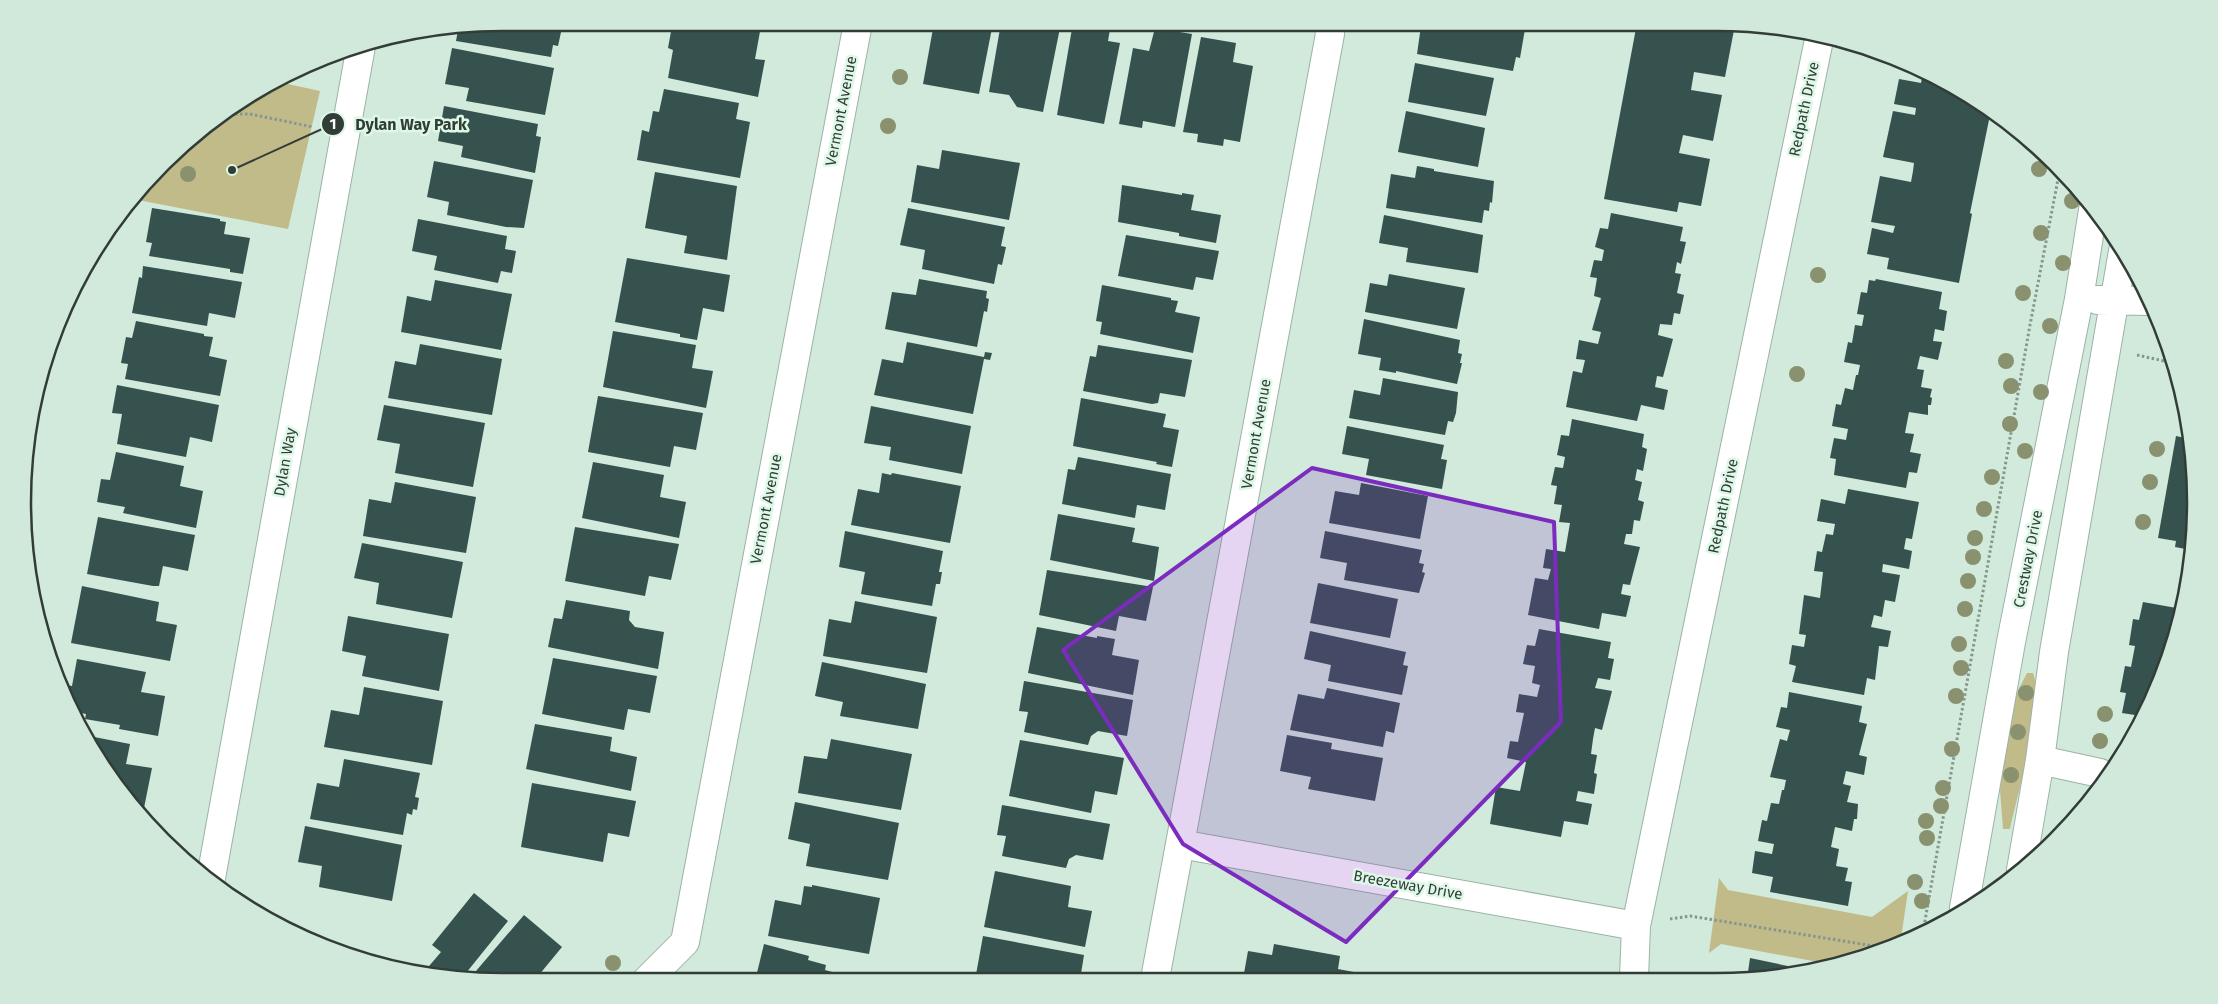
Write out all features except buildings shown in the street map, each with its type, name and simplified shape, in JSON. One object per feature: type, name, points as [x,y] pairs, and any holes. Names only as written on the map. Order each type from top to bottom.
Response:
[{"type":"street","name":"Vermont Avenue","points":[[654,973],[685,942],[856,31]]},
{"type":"street","name":"Vermont Avenue","points":[[1156,973],[1330,31]]},
{"type":"street","name":"Redpath Drive","points":[[1634,973],[1636,926],[1818,42]]},
{"type":"street","name":"Dylan Way","points":[[211,872],[360,53]]},
{"type":"street","name":"Crestway Drive","points":[[1965,901],[2011,642],[2079,299],[2092,219]]},
{"type":"street","points":[[2023,858],[2040,760],[2054,652],[2121,262]]},
{"type":"street","points":[[2079,299],[2141,300]]},
{"type":"street","points":[[2040,760],[2100,773]]},
{"type":"street","name":"Breezeway Drive","points":[[1180,844],[1636,926]]},
{"type":"path","points":[[236,114],[250,114],[344,134]]},
{"type":"path","points":[[1924,924],[2030,325],[2058,179]]},
{"type":"path","points":[[2136,355],[2165,361]]},
{"type":"path","points":[[1636,926],[1690,916],[1873,946]]},
{"type":"highlighted area","points":[[1312,468],[1554,522],[1561,722],[1346,942],[1183,844],[1063,650]]},
{"type":"shaded area","points":[[287,84],[320,91],[288,229],[141,201],[169,169],[215,129],[240,111]]},
{"type":"shaded area","points":[[2027,673],[2033,673],[2036,686],[2033,726],[2010,829],[2003,829],[2000,790],[2011,704]]},
{"type":"shaded area","points":[[1719,878],[1728,890],[1872,917],[1908,891],[1902,934],[1867,948],[1817,962],[1721,944],[1709,953]]},
{"type":"place","name":"Dylan Way Park","points":[[232,170]]}]
